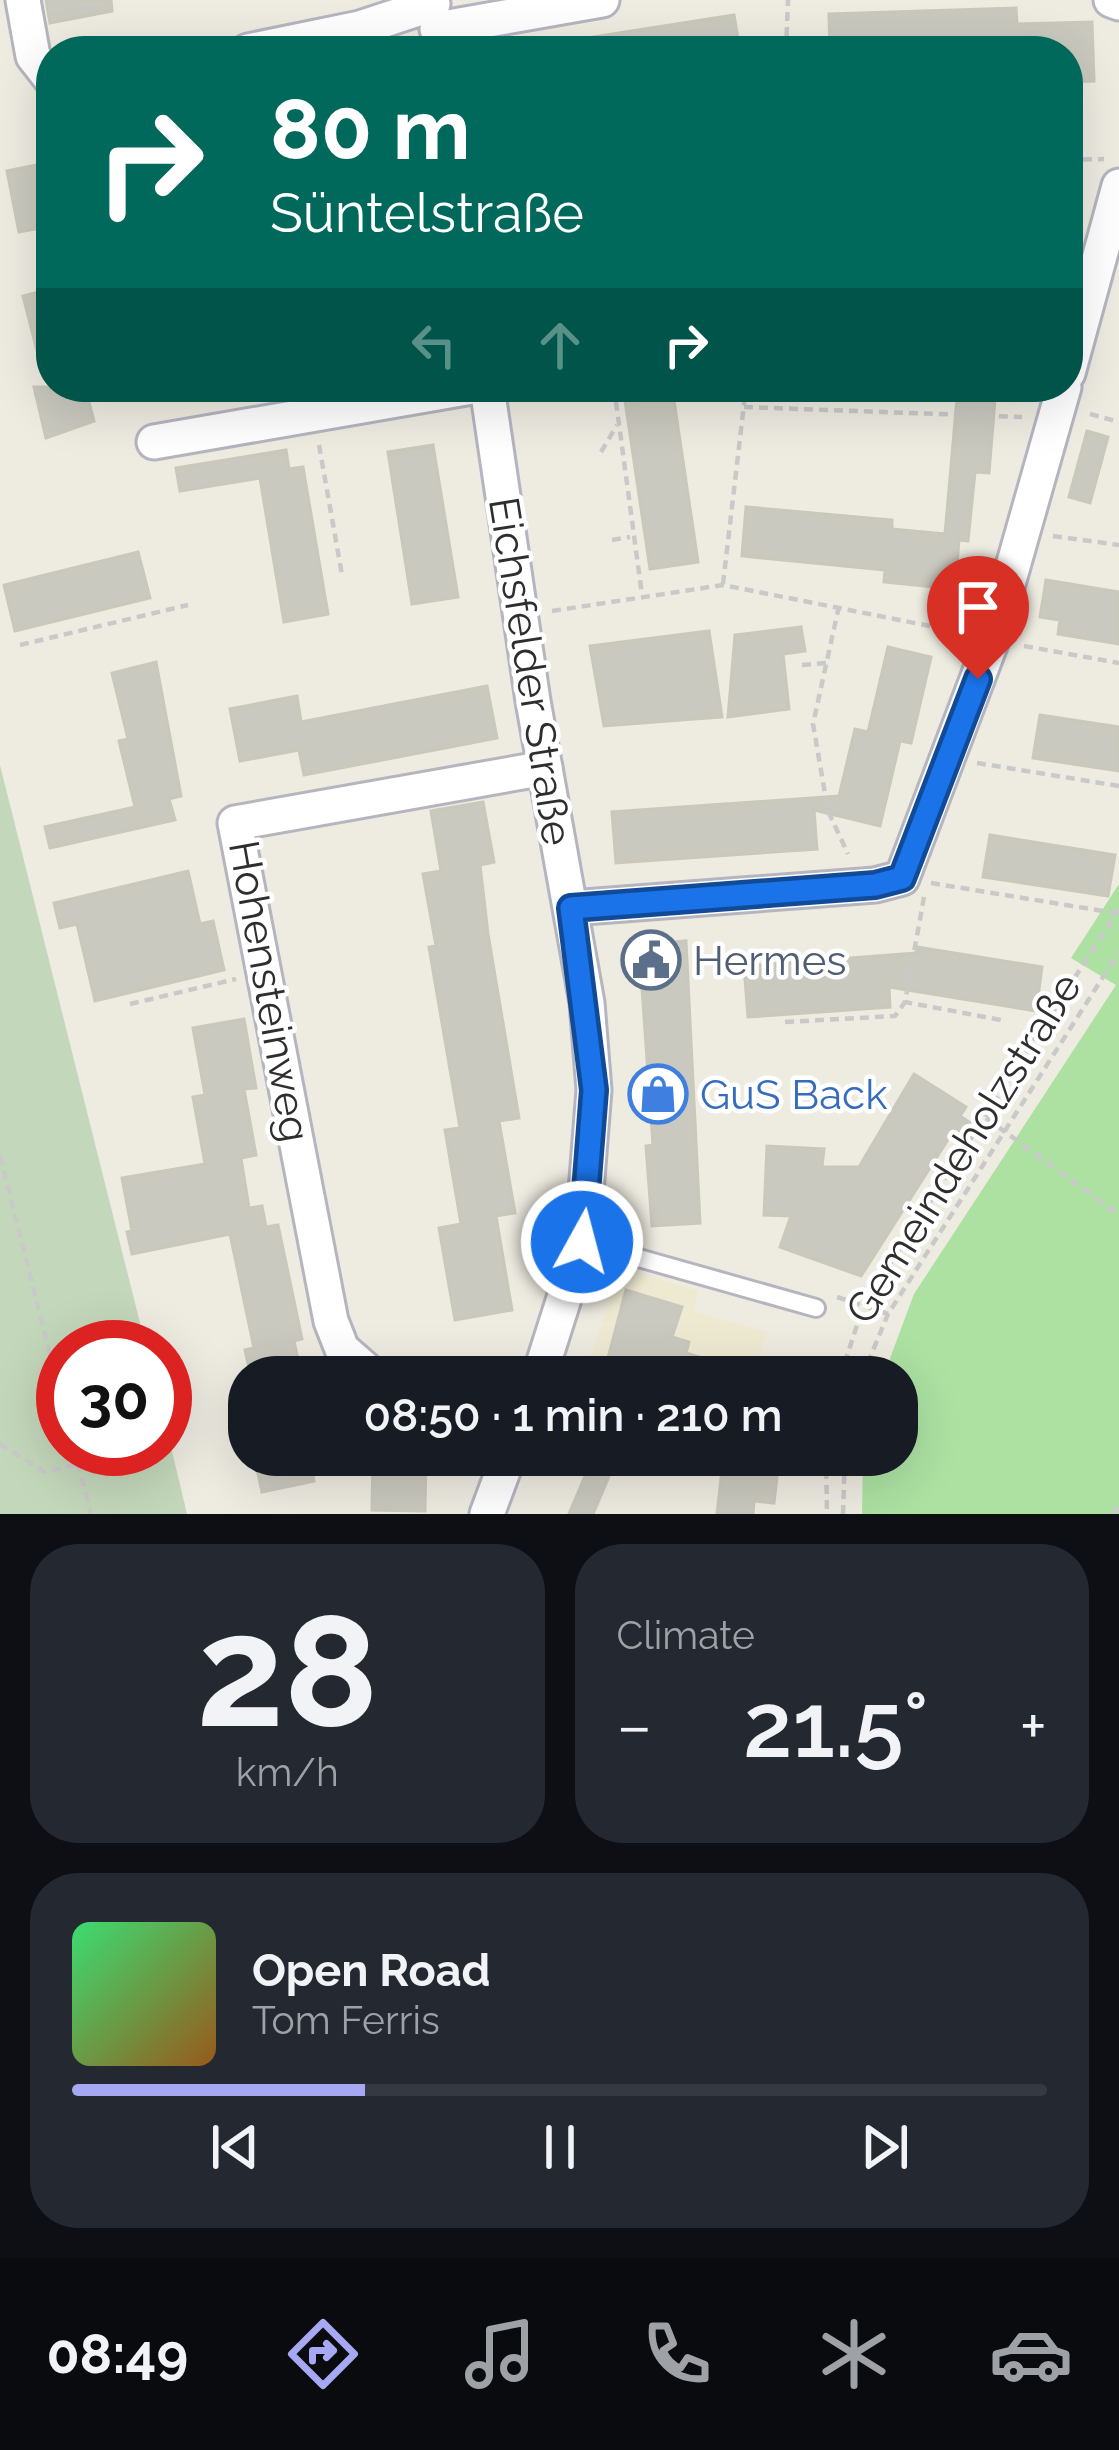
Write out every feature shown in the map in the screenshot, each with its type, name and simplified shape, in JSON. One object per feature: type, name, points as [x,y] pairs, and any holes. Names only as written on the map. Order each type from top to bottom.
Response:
[{"type":"street","points":[[23,0],[36,60]]},
{"type":"street","points":[[320,36],[602,0]]},
{"type":"street","points":[[1083,318],[1119,186]]},
{"type":"street","points":[[154,442],[387,402]]},
{"type":"street","name":"Eichsfelder Straße","points":[[489,402],[544,768],[571,908],[594,1090],[582,1242],[545,1356]]},
{"type":"street","points":[[571,908],[914,880],[992,640],[1060,402]]},
{"type":"street","name":"Hohensteinweg","points":[[350,1356],[342,1349],[331,1321],[235,824],[544,768]]},
{"type":"street","points":[[487,1514],[501,1476]]},
{"type":"lane","points":[[582,1242],[816,1308]]},
{"type":"path","points":[[787,36],[788,0]]},
{"type":"path","points":[[1083,160],[1119,159]]},
{"type":"path","points":[[615,402],[642,597]]},
{"type":"path","points":[[723,585],[744,402]]},
{"type":"path","points":[[744,407],[1033,417],[1049,402]]},
{"type":"path","points":[[313,415],[342,575]]},
{"type":"path","points":[[601,452],[617,425]]},
{"type":"path","points":[[1023,530],[1119,545]]},
{"type":"path","points":[[612,540],[633,537]]},
{"type":"path","points":[[520,616],[723,585],[1119,663]]},
{"type":"path","points":[[20,645],[188,605]]},
{"type":"path","points":[[838,605],[812,724],[828,812],[848,845],[850,887]]},
{"type":"path","points":[[802,665],[826,663]]},
{"type":"path","points":[[950,758],[1119,786]]},
{"type":"path","points":[[785,1022],[895,1016],[905,1002],[914,880],[1118,911],[864,1304],[847,1356]]},
{"type":"path","name":"Gemeindeholzstraße","points":[[871,1356],[888,1314],[1119,952]]},
{"type":"path","points":[[130,1004],[263,972]]},
{"type":"path","points":[[905,1002],[1001,1020]]},
{"type":"path","points":[[986,1118],[1119,1215]]},
{"type":"path","points":[[0,1156],[41,1320]]},
{"type":"path","points":[[816,1308],[835,1296],[888,1314]]},
{"type":"path","points":[[0,1444],[36,1466]]},
{"type":"path","points":[[81,1476],[91,1514]]},
{"type":"path","points":[[826,1476],[827,1514]]},
{"type":"path","points":[[843,1514],[844,1476]]},
{"type":"path","points":[[1113,1514],[1119,1504]]},
{"type":"shaded area","points":[[620,1267],[699,1291],[693,1311],[767,1332],[760,1356],[591,1356]]},
{"type":"green space","points":[[0,765],[139,1320],[36,1320],[36,1476],[178,1476],[187,1514],[0,1514]]},
{"type":"green space","points":[[1119,884],[1119,1514],[862,1514],[863,1476],[918,1476],[918,1356],[891,1356],[914,1294],[1116,985],[1071,958]]},
{"type":"building","points":[[46,0],[111,0],[112,11],[50,23]]},
{"type":"building","points":[[1016,8],[1017,24],[1092,22],[1094,81],[1083,81],[1083,36],[830,36],[829,14]]},
{"type":"building","points":[[734,15],[738,36],[600,36]]},
{"type":"building","points":[[36,165],[36,229],[19,232],[7,171]]},
{"type":"building","points":[[36,293],[36,347],[23,296]]},
{"type":"building","points":[[38,402],[89,402],[94,421],[46,438]]},
{"type":"building","points":[[625,402],[674,402],[698,562],[650,569]]},
{"type":"building","points":[[957,402],[995,402],[989,473],[975,472],[968,541],[959,540],[955,589],[884,582],[885,570],[742,556],[746,507],[892,520],[892,529],[945,534]]},
{"type":"building","points":[[1087,431],[1108,437],[1090,503],[1069,497]]},
{"type":"building","points":[[433,445],[458,597],[412,604],[388,452]]},
{"type":"building","points":[[286,450],[289,469],[303,467],[328,614],[284,622],[260,478],[180,491],[176,468]]},
{"type":"building","points":[[138,552],[150,598],[15,631],[4,585]]},
{"type":"building","points":[[1046,580],[1119,592],[1119,644],[1058,634],[1060,620],[1040,617]]},
{"type":"building","points":[[801,627],[805,651],[783,654],[789,709],[728,717],[735,635]]},
{"type":"building","points":[[709,631],[722,717],[604,726],[590,646]]},
{"type":"building","points":[[888,647],[931,657],[911,743],[900,741],[880,826],[814,810],[817,849],[616,863],[612,812],[839,796],[855,729],[868,732]]},
{"type":"building","points":[[156,662],[181,796],[169,799],[175,820],[50,848],[45,827],[135,807],[119,741],[128,739],[112,673]]},
{"type":"building","points":[[487,686],[497,738],[304,775],[299,750],[240,761],[230,709],[297,696],[301,722]]},
{"type":"building","points":[[1040,715],[1119,727],[1119,771],[1033,758]]},
{"type":"building","points":[[483,802],[494,862],[480,865],[519,1118],[499,1121],[515,1213],[496,1216],[512,1310],[455,1320],[439,1228],[461,1224],[445,1130],[460,1128],[429,947],[436,946],[423,874],[441,871],[431,811]]},
{"type":"building","points":[[990,835],[1115,855],[1108,896],[983,877]]},
{"type":"building","points":[[188,871],[200,924],[213,921],[224,970],[95,1001],[77,924],[60,928],[54,903]]},
{"type":"building","points":[[686,941],[700,1223],[652,1226],[646,1146],[653,1145],[639,945]]},
{"type":"building","points":[[917,947],[1042,967],[1036,1011],[889,987],[890,1007],[748,1017],[744,966],[916,953]]},
{"type":"building","points":[[244,1019],[256,1088],[244,1089],[256,1155],[241,1158],[249,1208],[262,1206],[266,1227],[278,1225],[302,1339],[294,1341],[297,1356],[246,1356],[245,1350],[254,1348],[230,1234],[132,1254],[122,1178],[205,1164],[193,1097],[205,1095],[193,1028]]},
{"type":"building","points":[[914,1074],[966,1107],[960,1116],[972,1124],[958,1144],[949,1138],[861,1276],[780,1247],[791,1216],[764,1215],[767,1146],[824,1149],[822,1167],[859,1167]]},
{"type":"building","points":[[626,1290],[682,1307],[672,1337],[689,1342],[686,1353],[696,1356],[609,1356]]},
{"type":"building","points":[[259,1476],[313,1476],[314,1481],[262,1492]]},
{"type":"building","points":[[373,1476],[426,1476],[425,1511],[372,1510]]},
{"type":"building","points":[[585,1476],[609,1476],[593,1514],[569,1514]]},
{"type":"building","points":[[721,1476],[777,1476],[774,1503],[754,1501],[753,1514],[717,1514]]},
{"type":"place","name":"Hermes","points":[[651,960]]},
{"type":"place","name":"GuS Back","points":[[658,1094]]},
{"type":"route","points":[[582,1242],[593,1157],[594,1090],[587,1003],[571,908],[875,885],[902,878],[911,865],[978,679]]}]
